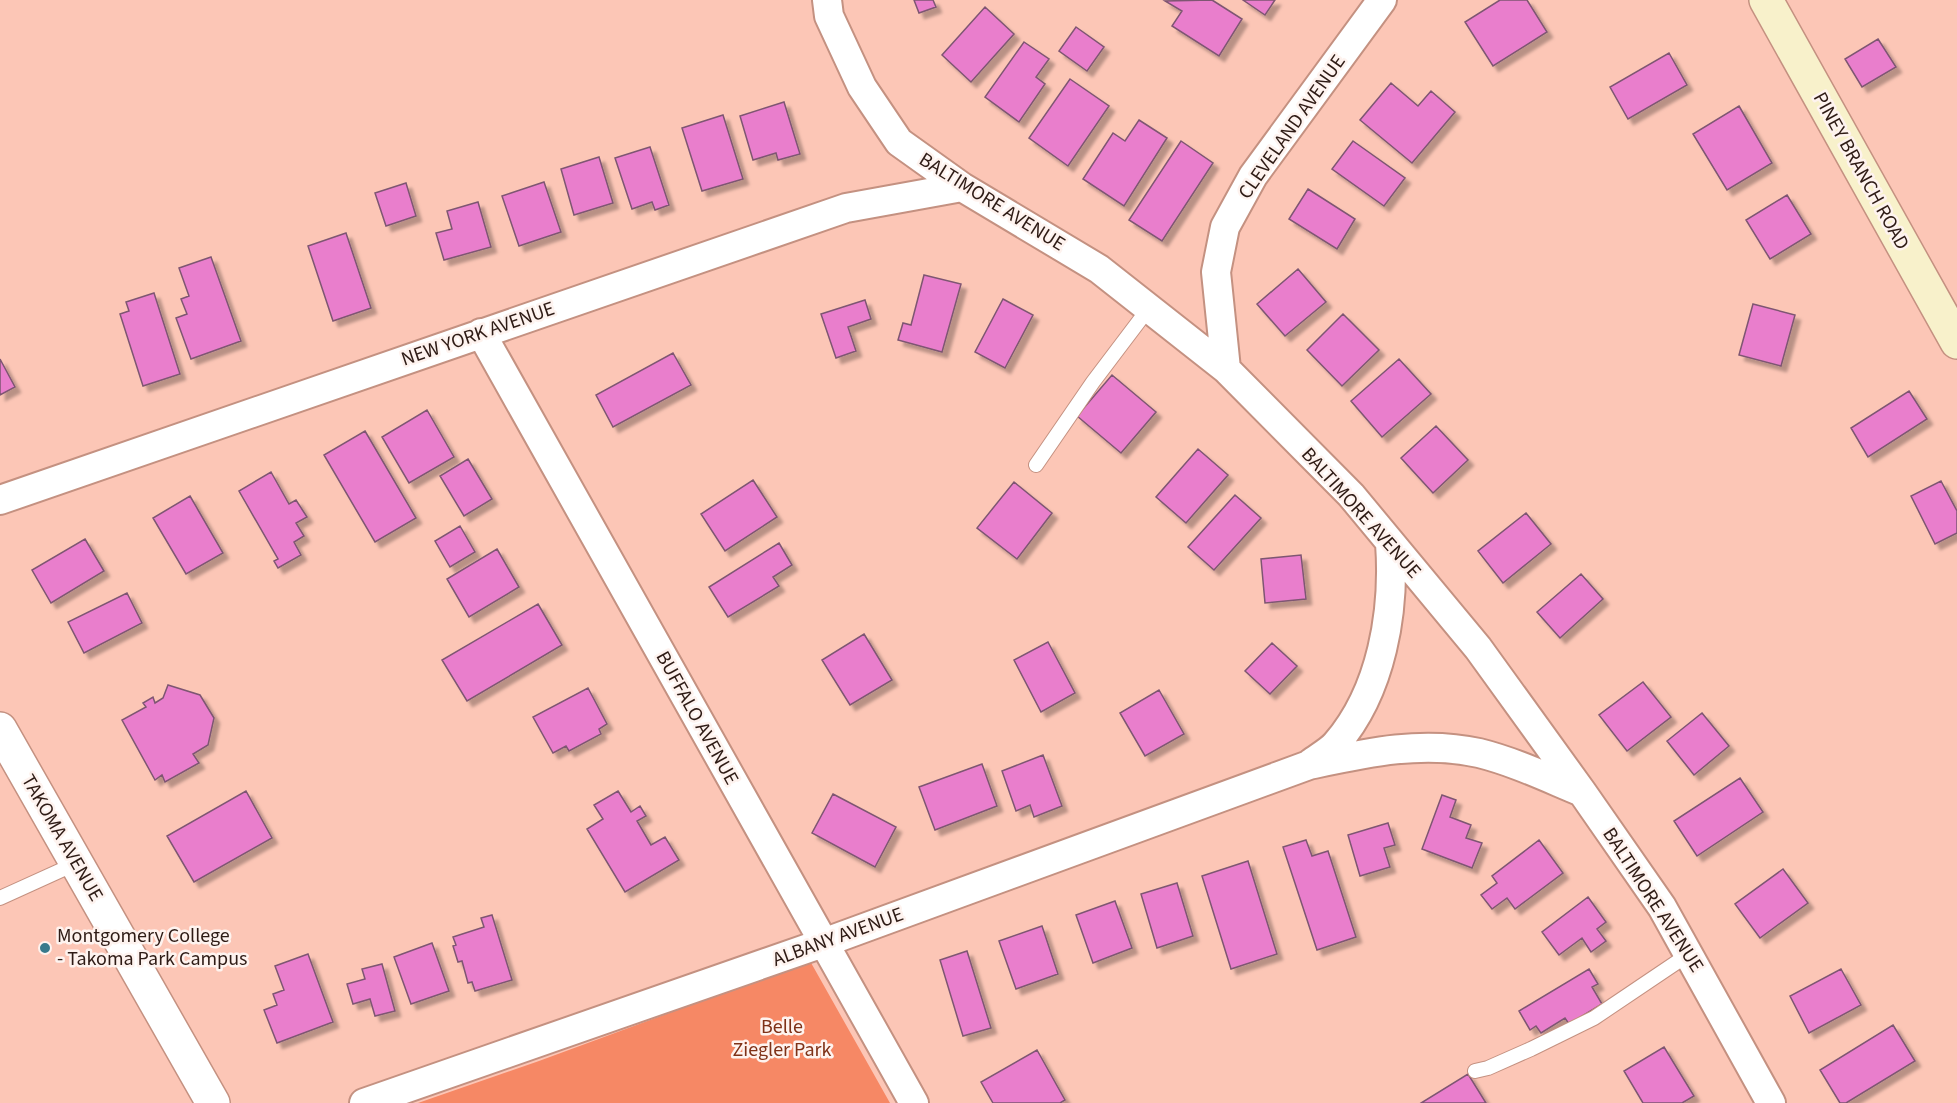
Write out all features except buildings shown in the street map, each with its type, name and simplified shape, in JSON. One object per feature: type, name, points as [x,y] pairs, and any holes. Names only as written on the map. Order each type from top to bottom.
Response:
[{"type":"main road","name":"PINEY BRANCH ROAD","points":[[1766,0],[1957,342]]},
{"type":"street","name":"BALTIMORE AVENUE","points":[[827,0],[829,16],[862,87],[899,142],[962,187],[1099,269],[1149,308],[1226,369],[1351,495],[1478,648],[1662,907],[1772,1103]]},
{"type":"street","name":"CLEVELAND AVENUE","points":[[1226,369],[1215,272],[1225,227],[1253,176],[1382,0]]},
{"type":"street","name":"NEW YORK AVENUE","points":[[0,500],[846,208],[962,187]]},
{"type":"street","name":"BUFFALO AVENUE","points":[[481,333],[914,1103]]},
{"type":"street","name":"ALBANY AVENUE","points":[[1309,765],[1335,746],[1352,724],[1373,680],[1385,633],[1391,594],[1390,543]]},
{"type":"street","name":"TAKOMA AVENUE","points":[[0,729],[213,1103]]},
{"type":"street","name":"ALBANY AVENUE","points":[[364,1103],[823,943],[1309,765],[1371,752],[1439,748],[1477,753],[1513,763],[1582,792]]},
{"type":"lane","points":[[1036,465],[1149,308]]},
{"type":"lane","points":[[0,898],[77,863]]},
{"type":"lane","points":[[1475,1071],[1488,1068],[1531,1049],[1594,1018],[1689,954]]},
{"type":"green space","name":"Belle Ziegler Park","points":[[810,961],[890,1103],[418,1103],[539,1061]]},
{"type":"place","name":"Montgomery College - Takoma Park Campus","points":[[45,948]]}]
